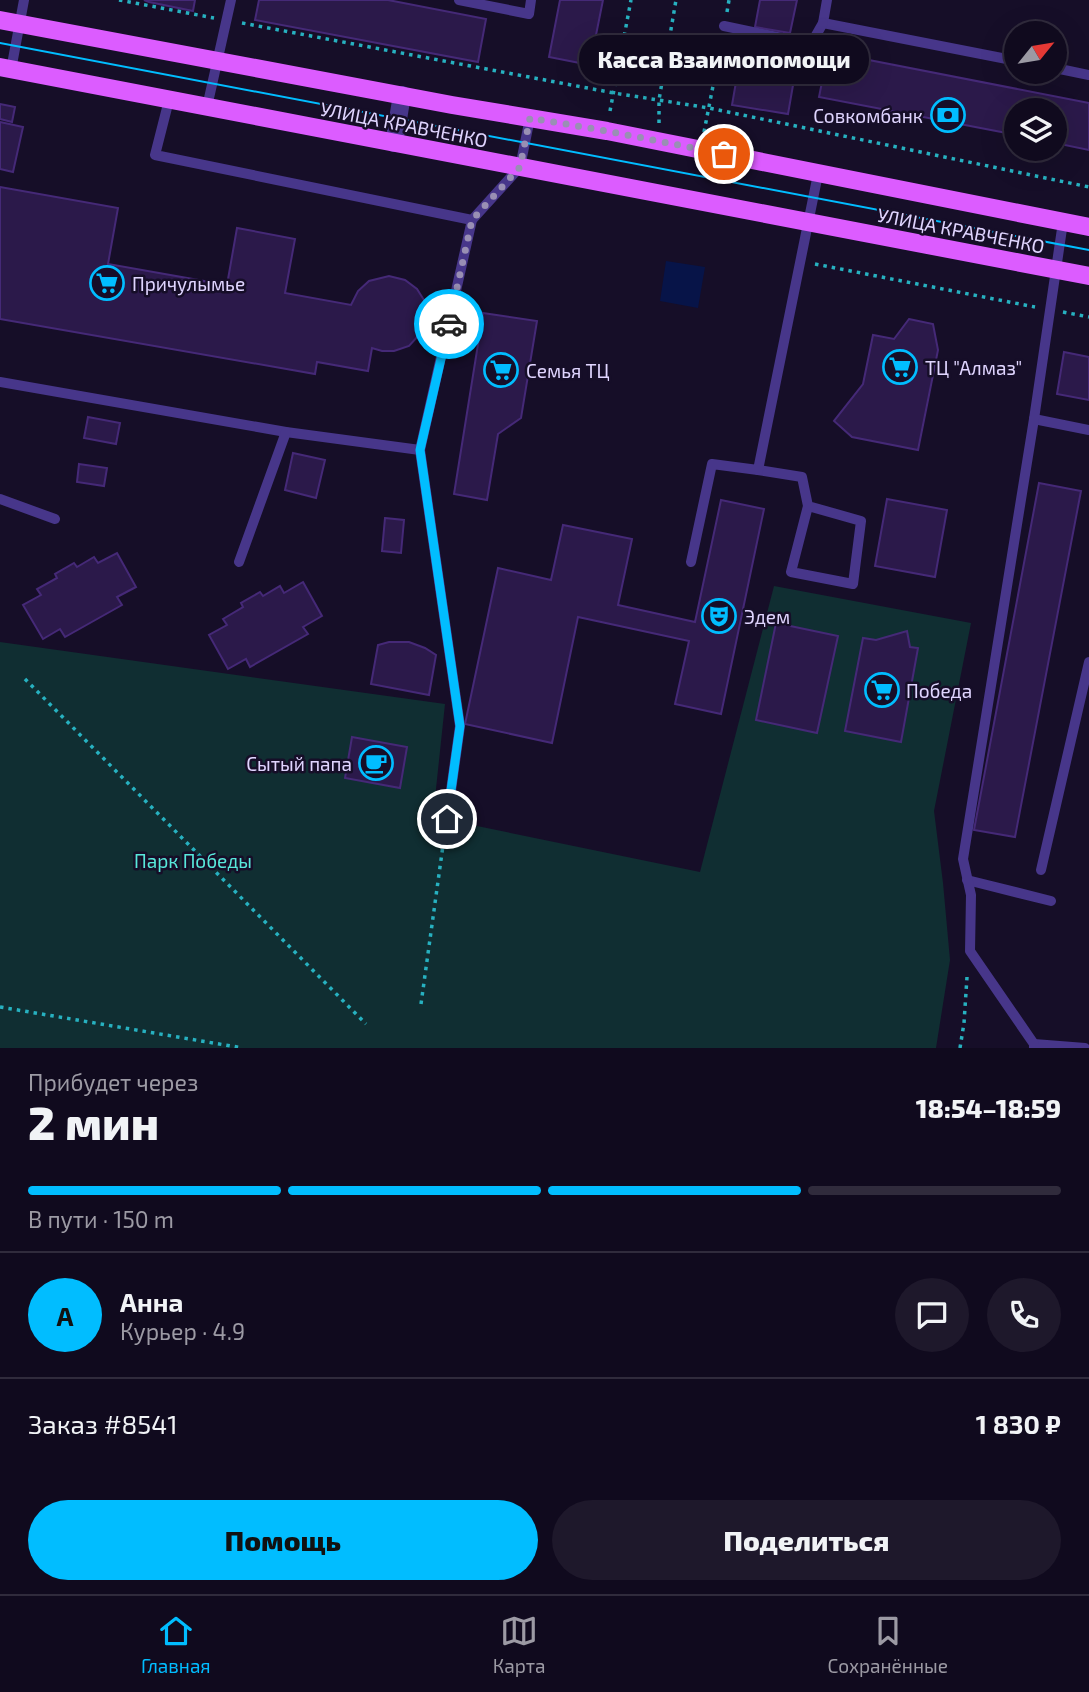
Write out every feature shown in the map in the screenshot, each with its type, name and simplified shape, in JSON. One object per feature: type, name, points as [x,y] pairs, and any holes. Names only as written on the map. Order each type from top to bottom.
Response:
[{"type":"main road","name":"УЛИЦА КРАВЧЕНКО","points":[[0,20],[607,131],[1089,227]]},
{"type":"main road","name":"УЛИЦА КРАВЧЕНКО","points":[[6,69],[1089,276]]},
{"type":"street","points":[[394,143],[402,95]]},
{"type":"lane","points":[[6,69],[24,0]]},
{"type":"lane","points":[[207,107],[231,0]]},
{"type":"lane","points":[[459,0],[529,14],[531,0]]},
{"type":"lane","points":[[724,26],[811,44],[823,23],[827,0]]},
{"type":"lane","points":[[823,23],[1004,58]]},
{"type":"lane","points":[[1068,71],[1089,75]]},
{"type":"lane","points":[[169,100],[155,155],[472,220]]},
{"type":"lane","points":[[447,819],[460,726],[420,450],[472,220],[520,167],[530,118]]},
{"type":"lane","points":[[758,470],[818,174]]},
{"type":"lane","points":[[1063,222],[1034,419],[962,859],[971,895],[970,951],[1034,1046],[1085,1048]]},
{"type":"lane","points":[[0,382],[286,432],[420,450]]},
{"type":"lane","points":[[1034,419],[1089,430]]},
{"type":"lane","points":[[239,562],[286,432]]},
{"type":"lane","points":[[691,562],[712,464],[758,470],[802,477],[808,506],[791,572],[853,584],[861,521],[808,506]]},
{"type":"lane","points":[[0,499],[55,519]]},
{"type":"lane","points":[[1041,870],[1089,662]]},
{"type":"lane","points":[[968,880],[1051,901]]},
{"type":"path","points":[[119,0],[614,93],[709,108],[1089,187]]},
{"type":"path","points":[[607,131],[631,0]]},
{"type":"path","points":[[659,141],[659,100],[676,0]]},
{"type":"path","points":[[701,149],[728,1]]},
{"type":"path","points":[[800,261],[1089,317]]},
{"type":"path","points":[[25,679],[366,1024]]},
{"type":"path","points":[[421,1004],[447,819]]},
{"type":"path","points":[[960,1048],[970,951]]},
{"type":"path","points":[[0,1007],[243,1048]]},
{"type":"green space","name":"Парк Победы","points":[[774,586],[971,623],[934,811],[950,960],[936,1048],[0,1048],[0,642],[445,704],[433,817],[700,872]]},
{"type":"shaded area","points":[[666,261],[705,267],[698,308],[660,301]]},
{"type":"building","points":[[144,0],[195,0],[193,11]]},
{"type":"building","points":[[259,0],[388,0],[486,19],[478,62],[255,20]]},
{"type":"building","points":[[560,0],[603,0],[590,65],[549,57]]},
{"type":"building","points":[[760,0],[797,0],[790,33],[755,27]]},
{"type":"building","points":[[828,52],[1063,98],[1004,98],[1004,133],[819,97]]},
{"type":"building","points":[[740,59],[796,68],[788,114],[732,105]]},
{"type":"building","points":[[1067,99],[1089,103],[1089,150],[1067,145]]},
{"type":"building","points":[[0,104],[15,107],[12,122],[0,119]]},
{"type":"building","points":[[0,122],[23,127],[13,172],[0,169]]},
{"type":"building","name":"Причулымье","points":[[0,187],[118,208],[108,264],[227,285],[237,228],[295,239],[285,293],[351,305],[358,291],[369,281],[389,276],[405,280],[417,289],[424,300],[426,313],[420,334],[409,346],[394,351],[372,348],[368,371],[317,362],[315,374],[0,319]]},
{"type":"building","name":"Семья ТЦ","points":[[483,313],[537,321],[521,418],[498,434],[487,500],[454,494]]},
{"type":"building","name":"ТЦ \"Алмаз\"","points":[[909,319],[933,324],[938,350],[918,450],[852,437],[834,421],[863,384],[873,335],[894,339]]},
{"type":"building","points":[[1064,352],[1089,357],[1089,400],[1057,394]]},
{"type":"building","points":[[88,417],[120,423],[116,444],[84,438]]},
{"type":"building","points":[[293,453],[325,460],[316,498],[285,490]]},
{"type":"building","points":[[79,464],[107,468],[104,486],[77,482]]},
{"type":"building","points":[[1039,483],[1081,491],[1015,837],[974,830]]},
{"type":"building","points":[[887,499],[947,510],[935,577],[875,566]]},
{"type":"building","points":[[721,500],[764,509],[721,714],[675,704],[689,641],[578,617],[552,743],[465,724],[498,568],[551,580],[563,525],[632,539],[618,605],[695,622]]},
{"type":"building","points":[[385,518],[404,520],[401,553],[382,551]]},
{"type":"building","points":[[117,553],[136,587],[117,597],[122,605],[65,637],[60,629],[43,639],[23,605],[41,595],[37,589],[57,578],[55,574],[74,563],[77,567],[94,557],[98,563]]},
{"type":"building","points":[[303,582],[322,616],[303,627],[308,634],[250,667],[246,659],[228,669],[209,635],[227,625],[223,619],[243,607],[241,603],[260,592],[263,596],[280,586],[284,593]]},
{"type":"building","points":[[776,623],[838,636],[817,733],[756,720]]},
{"type":"building","name":"Победа","points":[[907,631],[910,647],[918,648],[901,742],[845,731],[863,638],[876,640]]},
{"type":"building","points":[[409,642],[436,655],[429,695],[371,684],[378,645]]},
{"type":"building","name":"Сытый папа","points":[[352,737],[407,747],[400,788],[345,778]]},
{"type":"tram line","points":[[0,43],[1089,250]]},
{"type":"way so far","points":[[449,324],[472,220],[520,167],[530,118],[724,154]]},
{"type":"place","name":"Совкомбанк","points":[[948,115]]},
{"type":"place","name":"Касса Взаимопомощи","points":[[724,154]]},
{"type":"place","name":"Причулымье","points":[[107,283]]},
{"type":"place","name":"ТЦ \"Алмаз\"","points":[[900,367]]},
{"type":"place","name":"Семья ТЦ","points":[[501,370]]},
{"type":"place","name":"Эдем","points":[[719,616]]},
{"type":"place","name":"Победа","points":[[882,690]]},
{"type":"place","name":"Сытый папа","points":[[376,763]]},
{"type":"route","points":[[447,819],[460,726],[420,450],[449,324]]}]
